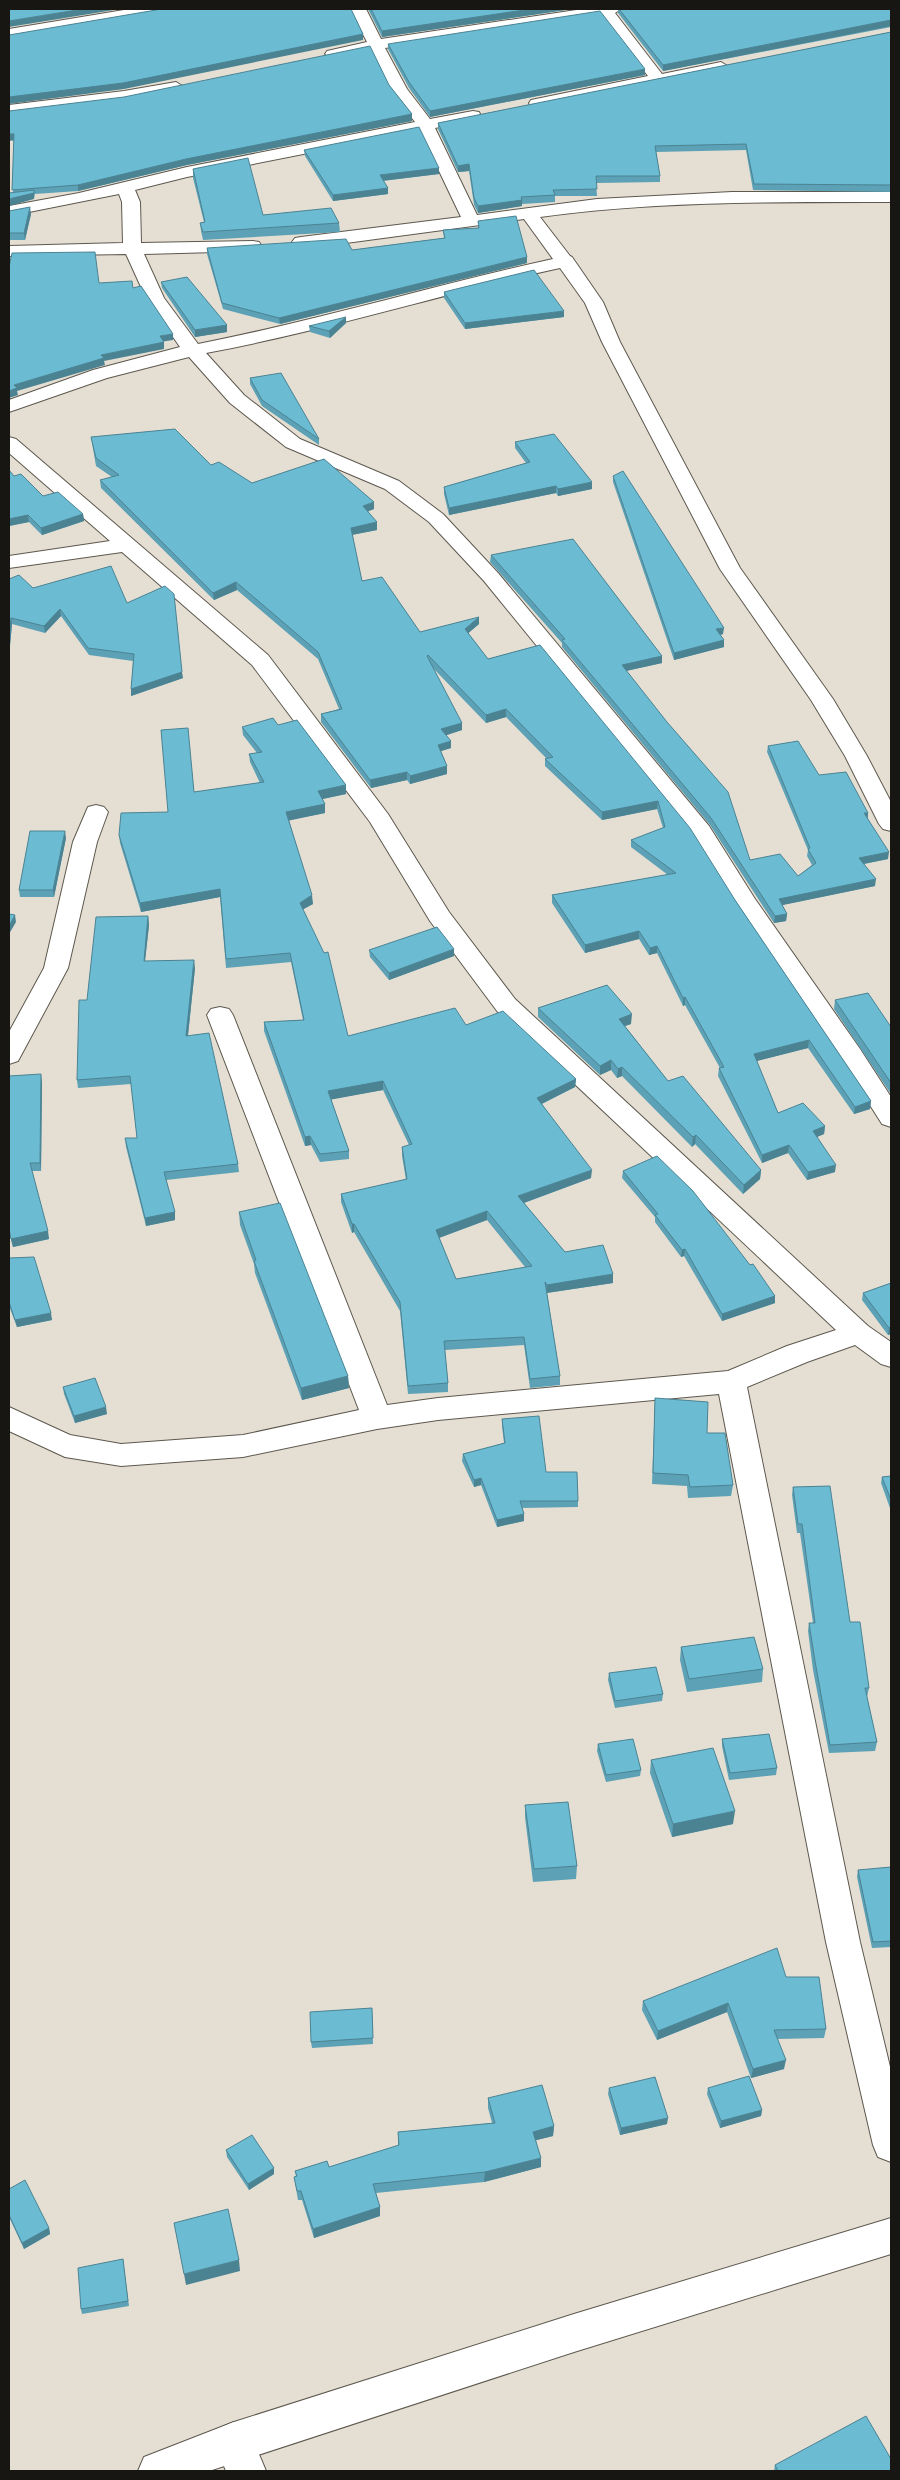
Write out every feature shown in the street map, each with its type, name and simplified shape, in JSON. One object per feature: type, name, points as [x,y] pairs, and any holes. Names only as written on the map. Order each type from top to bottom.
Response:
[{"type":"street","points":[[9,34],[156,9]]},
{"type":"street","points":[[358,9],[378,44],[399,90],[426,126],[471,220]]},
{"type":"street","points":[[319,56],[378,44],[608,9],[658,79]]},
{"type":"street","points":[[522,106],[741,63]]},
{"type":"street","points":[[9,110],[124,96],[190,84]]},
{"type":"street","points":[[9,211],[494,112]]},
{"type":"street","points":[[125,186],[131,202],[132,248],[155,298],[193,350],[237,399],[293,443],[392,485],[436,518],[491,577],[701,831],[745,902],[851,1055],[891,1118]]},
{"type":"street","points":[[285,243],[332,240],[597,204],[732,197],[891,198]]},
{"type":"street","points":[[528,214],[566,261],[594,302],[611,342],[730,569],[822,699],[856,756],[891,824]]},
{"type":"street","points":[[9,251],[267,245]]},
{"type":"street","points":[[9,406],[100,374],[193,350],[268,336],[459,285],[566,261]]},
{"type":"street","points":[[9,443],[260,660],[380,819],[440,916],[506,1005],[858,1333],[891,1356]]},
{"type":"street","points":[[9,562],[125,545]]},
{"type":"street","points":[[9,1055],[56,968],[85,842],[96,812]]},
{"type":"street","points":[[220,1015],[377,1418]]},
{"type":"street","points":[[9,1418],[65,1446],[121,1455],[243,1446],[377,1418],[438,1409],[731,1382],[797,1354],[858,1333]]},
{"type":"street","points":[[731,1382],[843,1942],[891,2145]]},
{"type":"street","points":[[158,2471],[240,2457],[574,2333],[891,2236]]},
{"type":"building","points":[[9,9],[83,9],[9,21]]},
{"type":"building","points":[[158,9],[351,9],[363,34],[123,83],[9,97],[9,35]]},
{"type":"building","points":[[371,9],[531,9],[382,31]]},
{"type":"building","points":[[619,9],[891,9],[891,20],[663,65]]},
{"type":"building","points":[[600,11],[645,69],[430,111],[409,82],[388,44]]},
{"type":"building","points":[[891,32],[891,185],[754,184],[746,144],[655,146],[660,176],[596,176],[597,189],[553,190],[555,195],[521,197],[522,200],[478,206],[474,198],[469,164],[458,166],[438,123]]},
{"type":"building","points":[[370,46],[389,85],[412,114],[186,159],[78,185],[12,190],[14,134],[9,134],[9,111],[124,97]]},
{"type":"building","points":[[419,127],[439,168],[380,175],[388,188],[333,195],[304,150]]},
{"type":"building","points":[[248,158],[263,215],[331,208],[339,223],[203,232],[200,223],[205,222],[193,169]]},
{"type":"building","points":[[34,190],[34,193],[9,199],[9,193]]},
{"type":"building","points":[[30,207],[24,233],[9,233],[9,211]]},
{"type":"building","points":[[516,216],[527,257],[279,318],[222,303],[207,248],[346,239],[352,250],[445,238],[443,230],[479,228],[478,221]]},
{"type":"building","points":[[95,252],[99,283],[132,281],[133,288],[141,286],[173,334],[160,336],[164,342],[101,355],[104,358],[14,385],[17,388],[9,391],[9,267],[12,253]]},
{"type":"building","points":[[534,270],[564,311],[465,323],[444,292]]},
{"type":"building","points":[[187,277],[227,325],[195,330],[161,282]]},
{"type":"building","points":[[346,317],[329,331],[309,326]]},
{"type":"building","points":[[281,373],[319,439],[262,400],[250,378]]},
{"type":"building","points":[[175,429],[211,465],[219,462],[252,483],[324,459],[374,502],[363,506],[377,522],[351,528],[362,581],[382,577],[420,632],[479,617],[465,629],[488,659],[540,645],[690,828],[735,900],[871,1101],[855,1107],[809,1040],[754,1054],[778,1113],[803,1103],[825,1126],[813,1131],[836,1165],[808,1172],[789,1145],[762,1155],[719,1068],[724,1067],[685,997],[683,998],[657,946],[650,948],[639,931],[585,945],[552,895],[676,873],[631,840],[665,827],[658,801],[602,812],[545,759],[553,757],[506,709],[486,715],[428,655],[462,723],[441,729],[451,741],[438,745],[447,766],[410,776],[407,772],[370,780],[321,714],[342,709],[318,652],[236,582],[213,593],[100,480],[119,475],[96,458],[91,437]]},
{"type":"building","points":[[554,434],[592,482],[558,489],[556,486],[449,508],[444,487],[530,462],[515,442]]},
{"type":"building","points":[[9,470],[14,476],[21,474],[43,496],[58,492],[83,514],[41,528],[28,515],[9,519]]},
{"type":"building","points":[[623,471],[724,628],[716,629],[724,640],[674,653],[613,476]]},
{"type":"building","points":[[573,539],[662,656],[622,665],[667,722],[728,792],[750,860],[780,854],[798,876],[816,863],[808,849],[810,848],[768,746],[798,741],[819,775],[846,772],[868,813],[864,813],[889,852],[859,858],[876,879],[779,899],[787,914],[775,916],[711,818],[562,640],[565,639],[491,555]]},
{"type":"building","points":[[111,566],[127,603],[165,586],[174,594],[182,672],[131,689],[134,654],[88,648],[60,609],[44,626],[11,618],[9,640],[9,579],[19,575],[33,588]]},
{"type":"building","points":[[273,718],[278,725],[297,720],[346,785],[318,791],[325,804],[286,812],[312,895],[300,903],[324,953],[328,952],[348,1036],[455,1008],[466,1025],[503,1011],[576,1079],[537,1098],[592,1170],[518,1196],[565,1252],[603,1245],[613,1274],[547,1285],[545,1282],[560,1376],[530,1379],[524,1337],[444,1341],[448,1383],[408,1386],[400,1302],[354,1224],[352,1224],[341,1194],[407,1179],[402,1147],[412,1144],[383,1081],[328,1091],[349,1151],[320,1154],[310,1136],[305,1137],[264,1022],[304,1020],[290,953],[226,959],[220,889],[140,903],[119,835],[121,813],[168,812],[161,730],[188,728],[194,792],[264,782],[249,754],[262,752],[242,727]],"holes":[[[487,1211],[532,1266],[456,1279],[436,1230]]]},
{"type":"building","points":[[30,831],[65,831],[53,890],[19,890]]},
{"type":"building","points":[[9,914],[15,915],[9,926]]},
{"type":"building","points":[[148,916],[144,961],[194,960],[186,1036],[209,1033],[238,1164],[164,1172],[175,1212],[145,1218],[125,1138],[137,1138],[130,1076],[77,1080],[79,1000],[87,1000],[96,917]]},
{"type":"building","points":[[437,927],[454,949],[389,973],[369,950]]},
{"type":"building","points":[[607,985],[632,1014],[619,1019],[668,1081],[683,1076],[761,1170],[744,1185],[696,1135],[693,1137],[622,1067],[618,1069],[611,1060],[600,1066],[538,1008]]},
{"type":"building","points":[[868,993],[891,1027],[891,1083],[835,1000]]},
{"type":"building","points":[[41,1074],[40,1163],[30,1163],[48,1231],[11,1239],[9,1229],[9,1076]]},
{"type":"building","points":[[657,1156],[693,1191],[750,1265],[753,1264],[775,1296],[722,1314],[685,1249],[682,1250],[655,1215],[658,1214],[623,1171]]},
{"type":"building","points":[[280,1203],[348,1376],[301,1388],[254,1261],[256,1260],[239,1212]]},
{"type":"building","points":[[34,1257],[51,1313],[15,1320],[9,1302],[9,1258]]},
{"type":"building","points":[[891,1283],[891,1327],[889,1328],[863,1293]]},
{"type":"building","points":[[95,1378],[106,1407],[74,1416],[63,1387]]},
{"type":"building","points":[[655,1398],[708,1402],[707,1433],[725,1433],[733,1485],[690,1487],[688,1475],[653,1473]]},
{"type":"building","points":[[539,1416],[546,1472],[577,1472],[578,1501],[520,1501],[524,1514],[497,1520],[481,1478],[474,1480],[463,1454],[505,1443],[502,1419]]},
{"type":"building","points":[[891,1476],[891,1500],[882,1477]]},
{"type":"building","points":[[830,1486],[850,1622],[860,1622],[869,1688],[865,1688],[877,1742],[830,1745],[809,1623],[815,1623],[802,1524],[798,1524],[793,1487]]},
{"type":"building","points":[[754,1637],[763,1669],[689,1679],[681,1647]]},
{"type":"building","points":[[656,1667],[663,1694],[615,1701],[609,1673]]},
{"type":"building","points":[[769,1734],[777,1768],[730,1773],[722,1739]]},
{"type":"building","points":[[633,1739],[641,1770],[606,1775],[598,1744]]},
{"type":"building","points":[[713,1748],[735,1811],[673,1824],[651,1760]]},
{"type":"building","points":[[568,1802],[577,1866],[534,1869],[525,1805]]},
{"type":"building","points":[[891,1867],[891,1941],[873,1942],[858,1870]]},
{"type":"building","points":[[777,1948],[786,1977],[819,1977],[826,2029],[774,2030],[786,2060],[753,2069],[728,2003],[658,2031],[643,2001]]},
{"type":"building","points":[[372,2008],[373,2038],[311,2042],[310,2012]]},
{"type":"building","points":[[749,2076],[762,2110],[721,2121],[708,2088]]},
{"type":"building","points":[[655,2077],[668,2118],[621,2128],[609,2088]]},
{"type":"building","points":[[542,2085],[554,2126],[533,2132],[541,2158],[485,2172],[373,2184],[380,2207],[313,2229],[301,2191],[297,2191],[294,2177],[297,2176],[295,2171],[327,2161],[329,2167],[399,2145],[398,2132],[495,2123],[488,2098]]},
{"type":"building","points":[[252,2135],[274,2168],[248,2184],[226,2150]]},
{"type":"building","points":[[25,2180],[49,2228],[22,2243],[9,2215],[9,2189]]},
{"type":"building","points":[[228,2209],[239,2260],[184,2274],[174,2223]]},
{"type":"building","points":[[123,2259],[128,2301],[81,2309],[78,2268]]},
{"type":"building","points":[[866,2416],[891,2459],[891,2471],[778,2471],[775,2465]]}]
